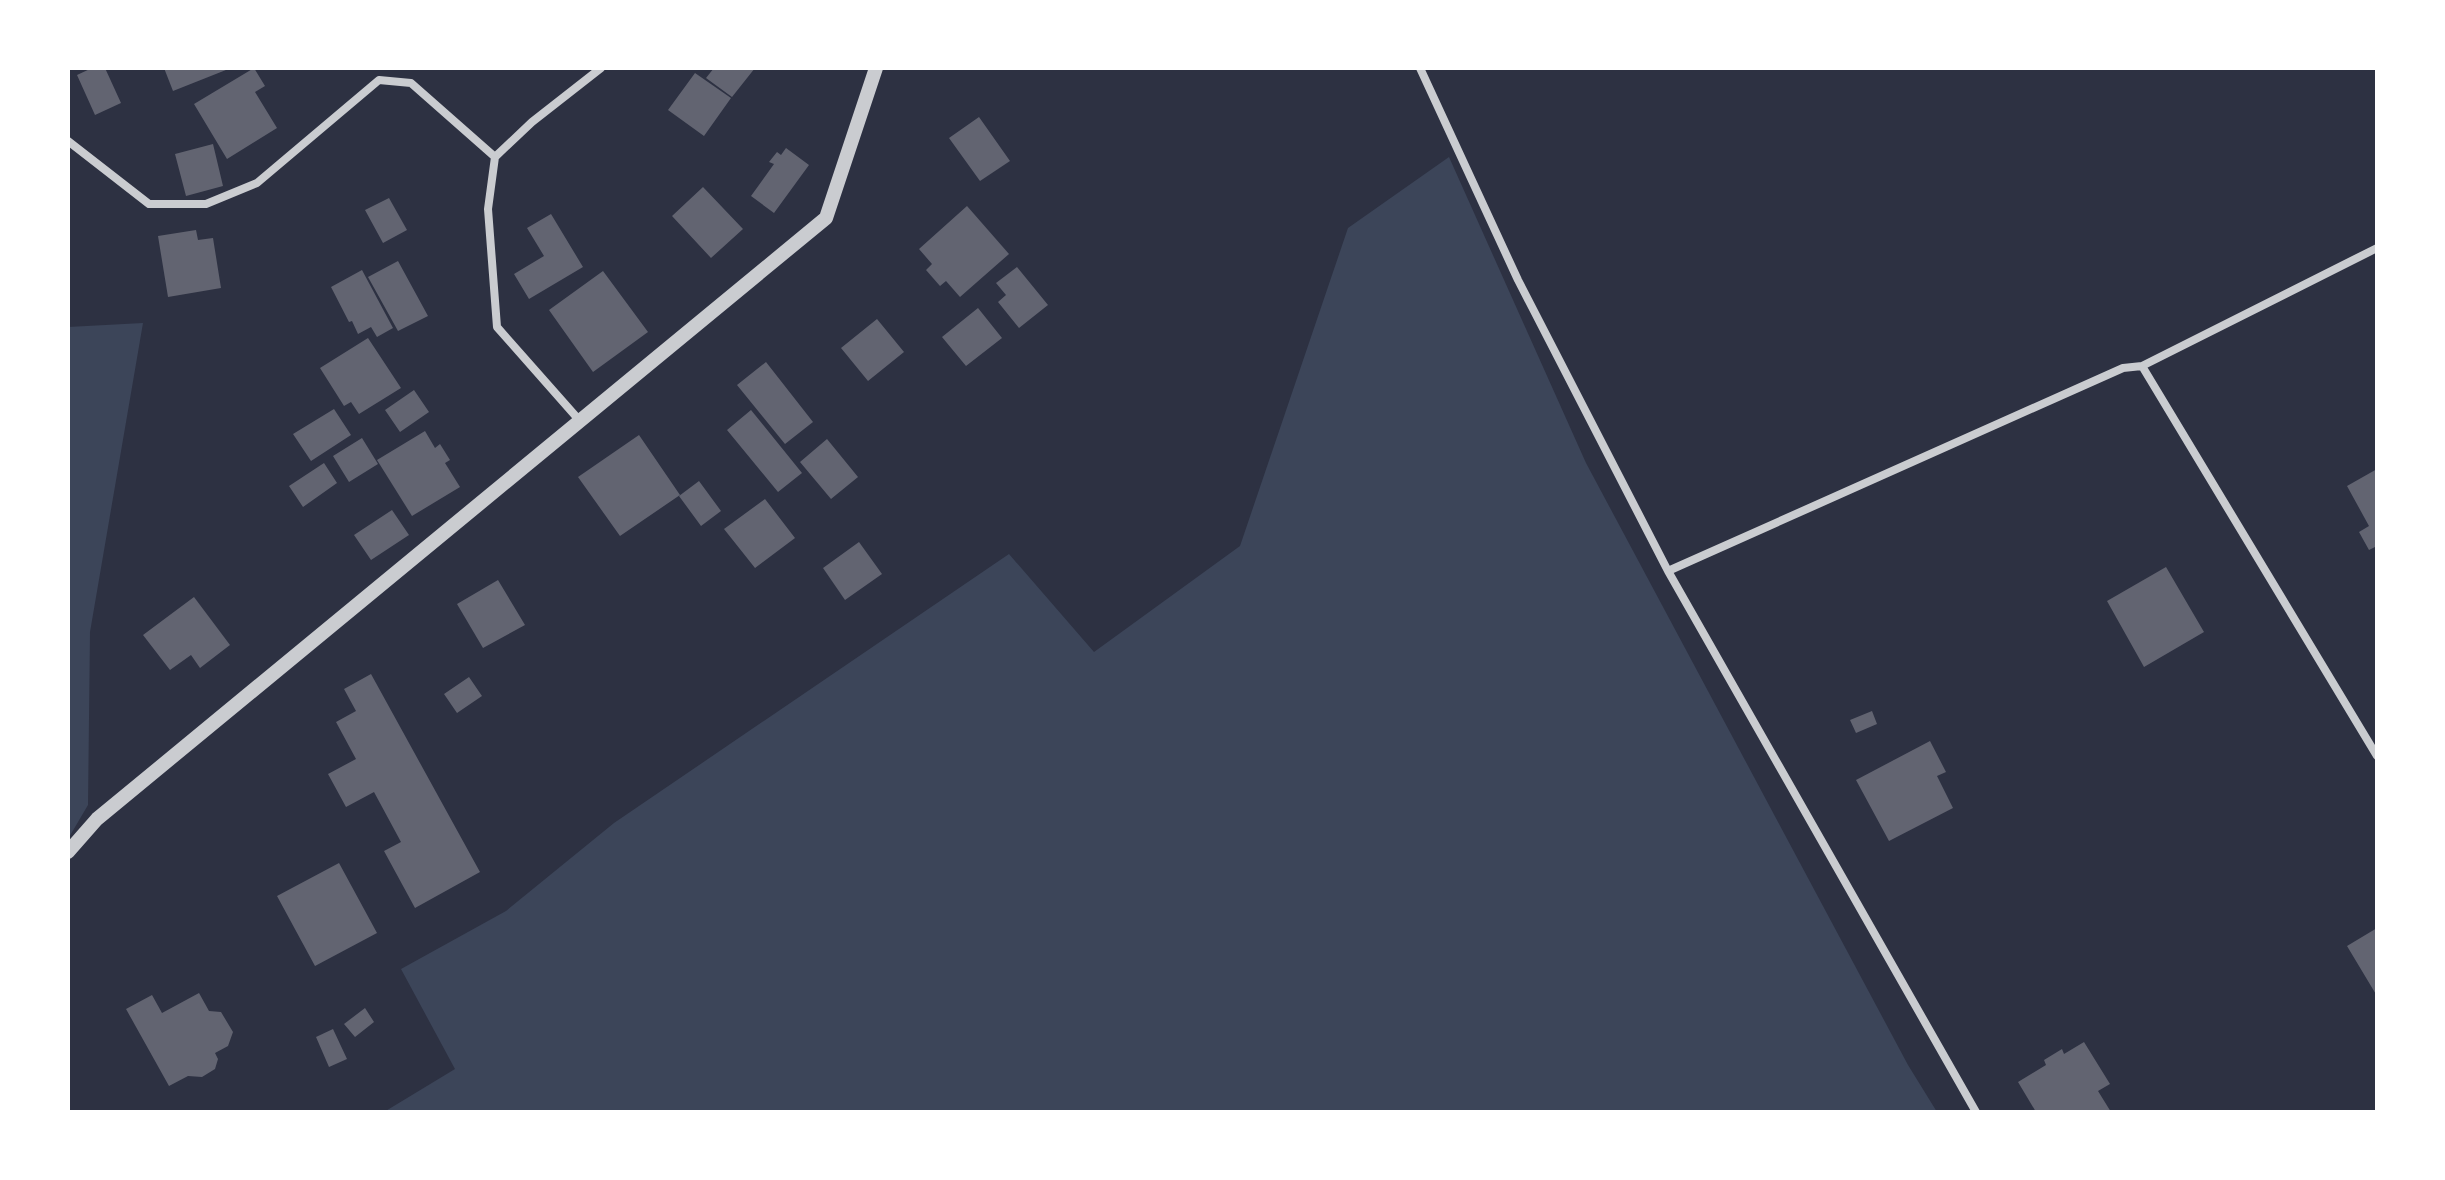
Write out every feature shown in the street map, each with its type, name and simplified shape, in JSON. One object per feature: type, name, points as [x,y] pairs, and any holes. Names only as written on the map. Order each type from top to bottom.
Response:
[{"type":"street","points":[[580,421],[497,327],[488,209],[495,157],[532,122],[601,68]]},
{"type":"street","points":[[68,852],[97,819],[826,218],[876,68]]},
{"type":"street","points":[[1420,68],[1518,280],[1668,571],[1976,1112]]},
{"type":"street","points":[[68,141],[149,204],[206,204],[257,183],[379,80],[411,83],[495,157]]},
{"type":"street","points":[[1668,571],[2123,368],[2142,366],[2377,248]]},
{"type":"street","points":[[2142,366],[2377,756]]},
{"type":"shaded area","points":[[1449,157],[1586,463],[1908,1065],[1937,1112],[384,1112],[455,1069],[401,969],[506,911],[614,823],[1009,554],[1094,652],[1240,546],[1348,228]]},
{"type":"shaded area","points":[[143,323],[90,632],[88,805],[68,839],[68,327]]},
{"type":"building","points":[[92,68],[105,68],[121,103],[95,115],[77,75]]},
{"type":"building","points":[[164,68],[231,68],[173,91]]},
{"type":"building","points":[[254,68],[265,86],[255,92],[277,128],[227,159],[194,104]]},
{"type":"building","points":[[714,68],[755,68],[732,97],[706,78]]},
{"type":"building","points":[[695,73],[731,98],[704,136],[668,110]]},
{"type":"building","points":[[979,117],[1010,161],[980,181],[949,138]]},
{"type":"building","points":[[213,144],[223,186],[186,196],[175,154]]},
{"type":"building","points":[[786,148],[809,165],[774,213],[751,196],[774,164],[769,162],[777,152],[781,155]]},
{"type":"building","points":[[703,187],[743,229],[711,258],[672,216]]},
{"type":"building","points":[[389,198],[407,230],[383,243],[365,210]]},
{"type":"building","points":[[967,206],[1009,254],[960,297],[946,281],[940,286],[926,270],[932,264],[919,249]]},
{"type":"building","points":[[551,214],[583,267],[529,299],[514,274],[544,256],[527,228]]},
{"type":"building","points":[[196,230],[198,240],[213,238],[221,288],[168,297],[158,236]]},
{"type":"building","points":[[398,261],[428,316],[398,331],[368,277]]},
{"type":"building","points":[[1017,267],[1048,305],[1019,328],[998,302],[1006,295],[996,283]]},
{"type":"building","points":[[362,270],[393,328],[377,337],[371,327],[358,334],[331,287]]},
{"type":"building","points":[[603,271],[648,332],[593,372],[549,310]]},
{"type":"building","points":[[978,308],[1002,338],[966,366],[942,337]]},
{"type":"building","points":[[877,319],[904,352],[868,381],[841,348]]},
{"type":"building","points":[[368,338],[401,388],[359,414],[351,402],[344,406],[320,368]]},
{"type":"building","points":[[766,362],[813,422],[785,444],[737,385]]},
{"type":"building","points":[[414,390],[429,412],[400,432],[385,410]]},
{"type":"building","points":[[334,409],[351,435],[311,461],[293,434]]},
{"type":"building","points":[[751,410],[802,473],[778,492],[727,430]]},
{"type":"building","points":[[425,431],[435,448],[440,444],[450,460],[445,463],[460,487],[412,516],[377,460]]},
{"type":"building","points":[[639,435],[680,495],[620,536],[578,477]]},
{"type":"building","points":[[362,438],[378,464],[349,482],[333,456]]},
{"type":"building","points":[[827,439],[858,477],[831,499],[800,462]]},
{"type":"building","points":[[324,463],[337,483],[303,507],[289,486]]},
{"type":"building","points":[[2377,469],[2377,546],[2369,550],[2359,532],[2369,526],[2347,486]]},
{"type":"building","points":[[699,481],[721,511],[701,526],[679,496]]},
{"type":"building","points":[[765,499],[795,538],[755,568],[724,529]]},
{"type":"building","points":[[392,510],[409,535],[371,560],[354,535]]},
{"type":"building","points":[[859,542],[882,574],[845,600],[823,568]]},
{"type":"building","points":[[2166,567],[2204,632],[2144,667],[2107,601]]},
{"type":"building","points":[[498,580],[525,625],[483,648],[457,604]]},
{"type":"building","points":[[194,597],[230,645],[200,668],[191,655],[170,670],[143,635]]},
{"type":"building","points":[[371,674],[480,872],[415,908],[384,851],[401,842],[374,792],[346,807],[328,774],[356,759],[336,722],[356,711],[344,689]]},
{"type":"building","points":[[469,677],[482,696],[457,713],[444,694]]},
{"type":"building","points":[[1872,711],[1877,724],[1856,733],[1850,720]]},
{"type":"building","points":[[1930,741],[1946,772],[1937,776],[1953,808],[1889,841],[1856,780]]},
{"type":"building","points":[[339,863],[377,933],[315,966],[277,896]]},
{"type":"building","points":[[2377,928],[2377,996],[2347,946]]},
{"type":"building","points":[[199,993],[209,1011],[221,1012],[233,1032],[228,1046],[215,1053],[218,1059],[215,1069],[202,1077],[188,1076],[169,1086],[126,1009],[152,995],[162,1013]]},
{"type":"building","points":[[365,1008],[374,1022],[355,1037],[344,1024]]},
{"type":"building","points":[[333,1029],[347,1059],[329,1067],[316,1037]]},
{"type":"building","points":[[2084,1042],[2110,1084],[2098,1091],[2111,1112],[2036,1112],[2018,1082],[2046,1065],[2044,1060],[2062,1049],[2064,1054]]}]
